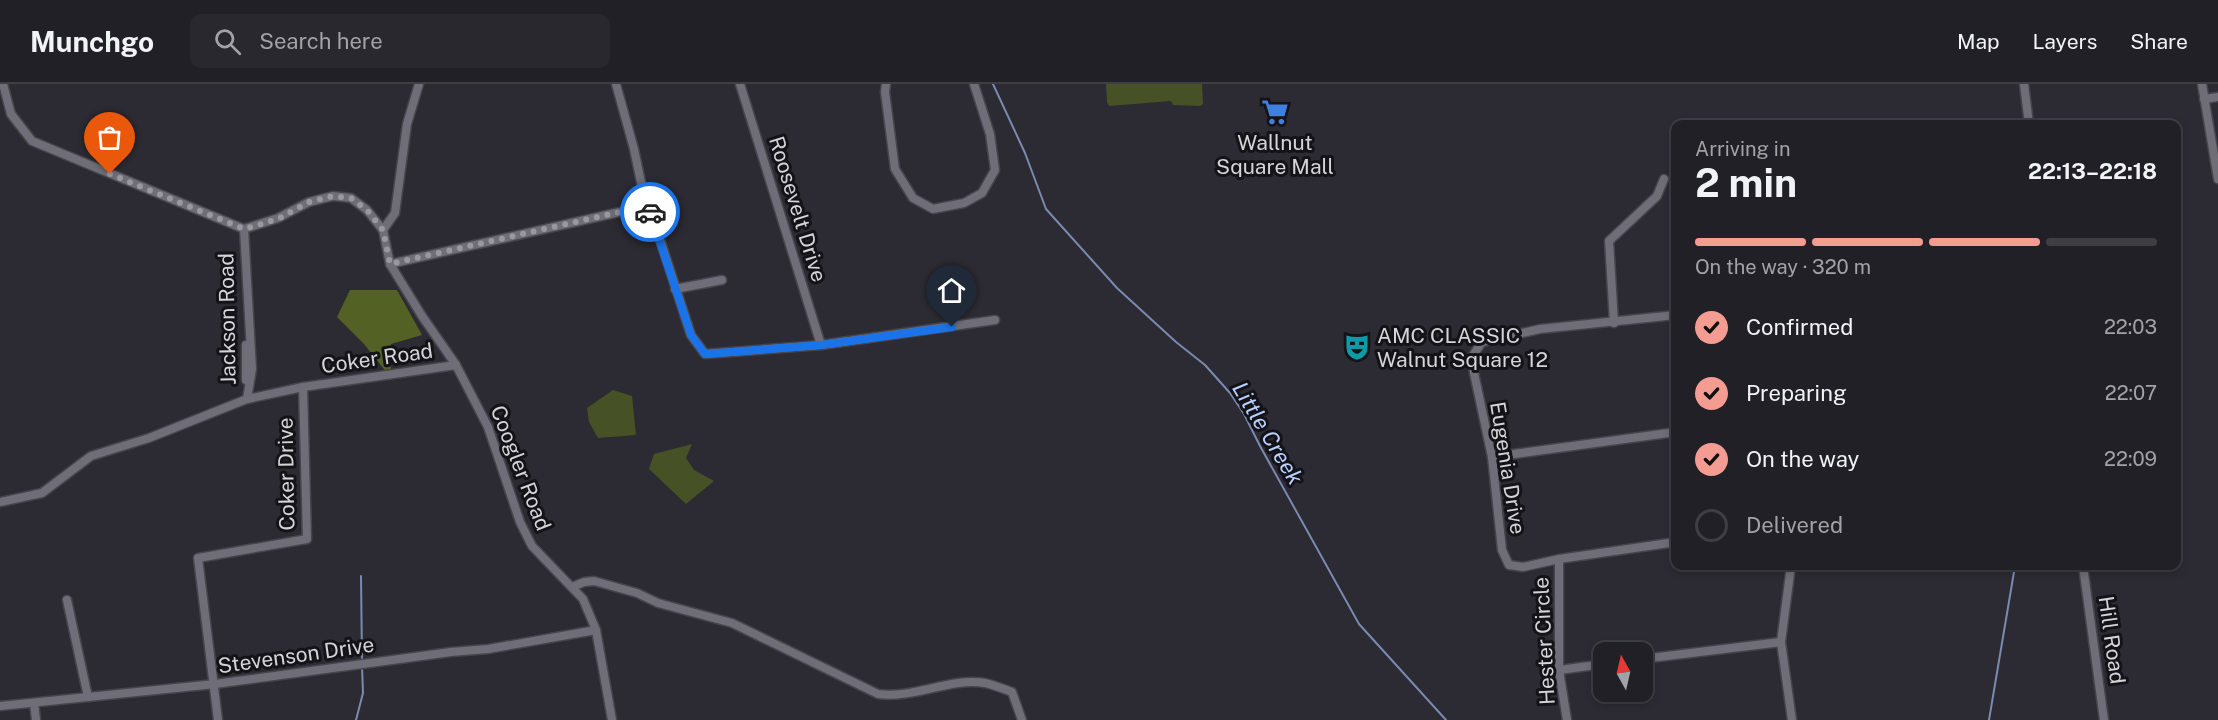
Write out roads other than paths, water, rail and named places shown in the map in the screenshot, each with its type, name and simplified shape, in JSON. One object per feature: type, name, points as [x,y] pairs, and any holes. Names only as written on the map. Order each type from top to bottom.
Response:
[{"type":"street","points":[[3,84],[11,114],[32,141],[244,229],[278,219],[309,202],[333,196],[351,198],[367,210],[383,230],[395,213],[407,124],[419,84]]},
{"type":"street","points":[[616,84],[634,149],[646,206],[651,213],[691,335],[705,354],[821,345],[995,320]]},
{"type":"street","name":"Roosevelt Drive","points":[[741,84],[821,345]]},
{"type":"street","points":[[886,84],[885,92],[895,169],[913,198],[933,208],[964,203],[982,193],[995,170],[990,134],[974,84]]},
{"type":"street","points":[[2024,84],[2028,120]]},
{"type":"street","points":[[2202,84],[2218,179]]},
{"type":"street","points":[[2204,99],[2218,97]]},
{"type":"street","points":[[1614,323],[1609,241],[1657,196],[1664,179]]},
{"type":"street","points":[[390,264],[646,206]]},
{"type":"street","name":"Jackson Road","points":[[244,229],[247,399]]},
{"type":"street","name":"Coogler Road","points":[[383,230],[390,264],[456,365],[488,427],[520,522],[532,546],[584,599],[596,630],[612,720]]},
{"type":"street","points":[[675,289],[722,280]]},
{"type":"street","name":"Eugenia Drive","points":[[1559,559],[1523,567],[1509,566],[1502,550],[1492,457],[1472,357],[1482,342],[1540,329],[1671,316]]},
{"type":"street","name":"Coker Road","points":[[303,387],[456,365]]},
{"type":"street","name":"Jackson Road","points":[[0,502],[42,493],[91,456],[149,438],[247,399],[303,387]]},
{"type":"street","name":"Coker Drive","points":[[215,684],[198,558],[307,539],[303,387]]},
{"type":"street","points":[[1492,457],[1671,433]]},
{"type":"street","points":[[1559,559],[1671,543]]},
{"type":"street","name":"Hester Circle","points":[[1559,559],[1559,670],[1567,720]]},
{"type":"street","points":[[1790,570],[1781,642],[1792,720]]},
{"type":"street","name":"Hill Road","points":[[2084,570],[2104,720]]},
{"type":"street","points":[[572,587],[594,581],[637,593],[658,603],[732,623],[878,694],[893,696],[952,685],[984,683],[1012,692],[1022,720]]},
{"type":"street","points":[[67,600],[88,697]]},
{"type":"street","name":"Stevenson Drive","points":[[0,706],[215,684],[488,649],[596,630]]},
{"type":"street","points":[[1653,658],[1781,642]]},
{"type":"street","points":[[1559,670],[1593,665]]},
{"type":"street","points":[[215,684],[218,720]]},
{"type":"street","points":[[34,703],[36,720]]},
{"type":"waterway","name":"Little Creek","points":[[993,84],[1025,153],[1046,209],[1117,288],[1205,365],[1230,393],[1244,414],[1359,624],[1446,720]]},
{"type":"waterway","points":[[1989,720],[2014,570]]},
{"type":"waterway","points":[[361,576],[362,661]]},
{"type":"waterway","points":[[356,720],[363,693],[362,666]]},
{"type":"place","name":"Wallnut Square Mall","points":[[1275,112]]},
{"type":"place","name":"AMC CLASSIC Walnut Square 12","points":[[1357,347]]}]
